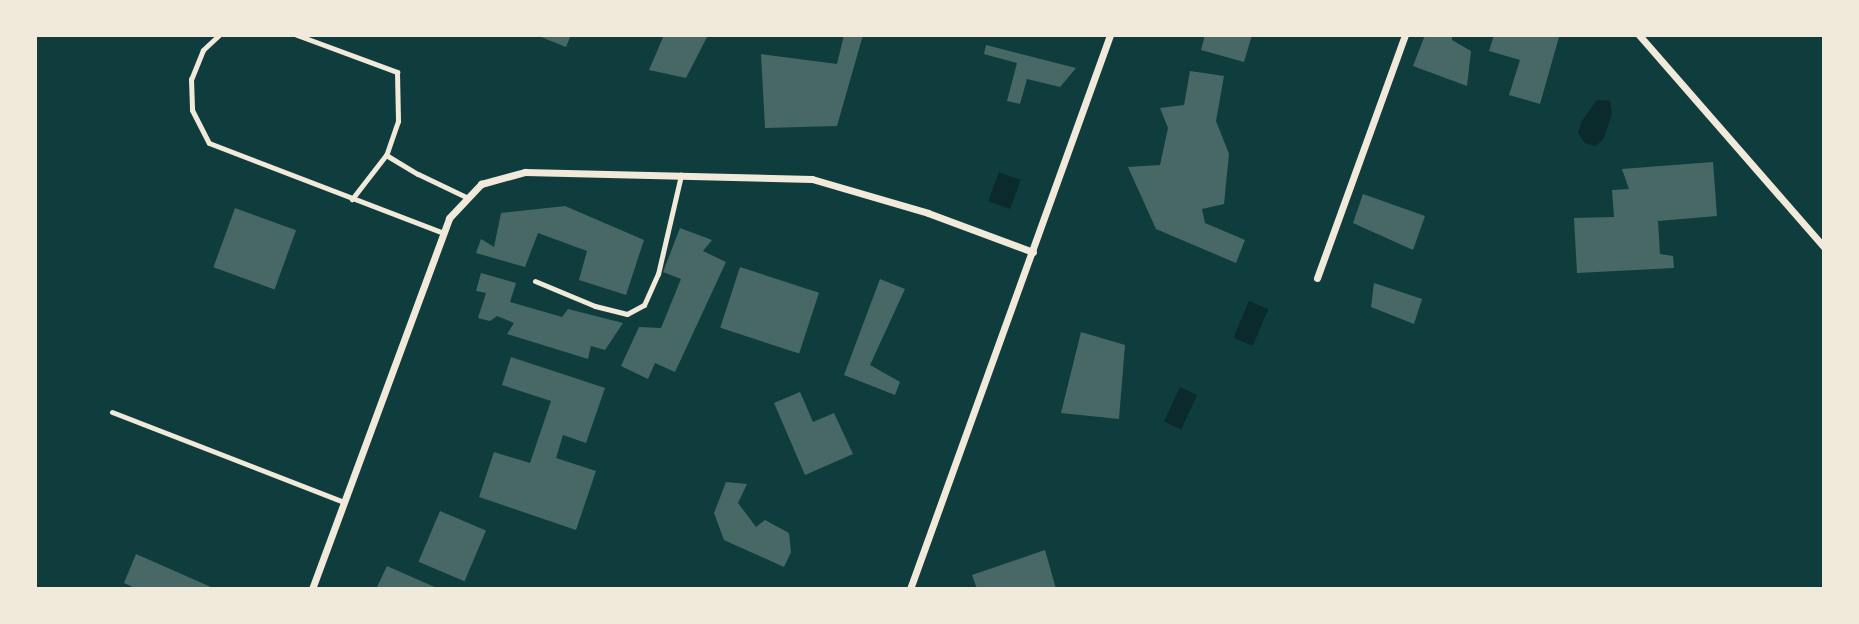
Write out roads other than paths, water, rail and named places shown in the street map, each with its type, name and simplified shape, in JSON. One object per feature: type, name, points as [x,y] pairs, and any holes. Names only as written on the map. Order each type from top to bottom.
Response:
[{"type":"street","points":[[910,589],[1110,35]]},
{"type":"street","points":[[1317,278],[1405,35]]},
{"type":"street","points":[[1639,35],[1824,247]]},
{"type":"street","points":[[312,589],[449,218],[481,184],[525,172],[812,179],[928,213],[1033,252]]},
{"type":"lane","points":[[219,35],[203,50],[191,79],[192,110],[209,143],[443,233]]},
{"type":"lane","points":[[297,35],[397,72],[398,121],[386,155],[352,199]]},
{"type":"lane","points":[[386,155],[468,198]]},
{"type":"lane","points":[[535,281],[595,306],[626,314],[644,305],[658,274],[681,174]]},
{"type":"lane","points":[[112,412],[344,502]]},
{"type":"water","points":[[1597,100],[1610,101],[1612,114],[1603,140],[1595,146],[1585,143],[1578,133],[1581,122]]},
{"type":"water","points":[[999,172],[1021,180],[1010,209],[988,201]]},
{"type":"water","points":[[1249,301],[1268,309],[1253,346],[1233,338]]},
{"type":"water","points":[[1180,387],[1197,395],[1181,429],[1164,421]]}]
